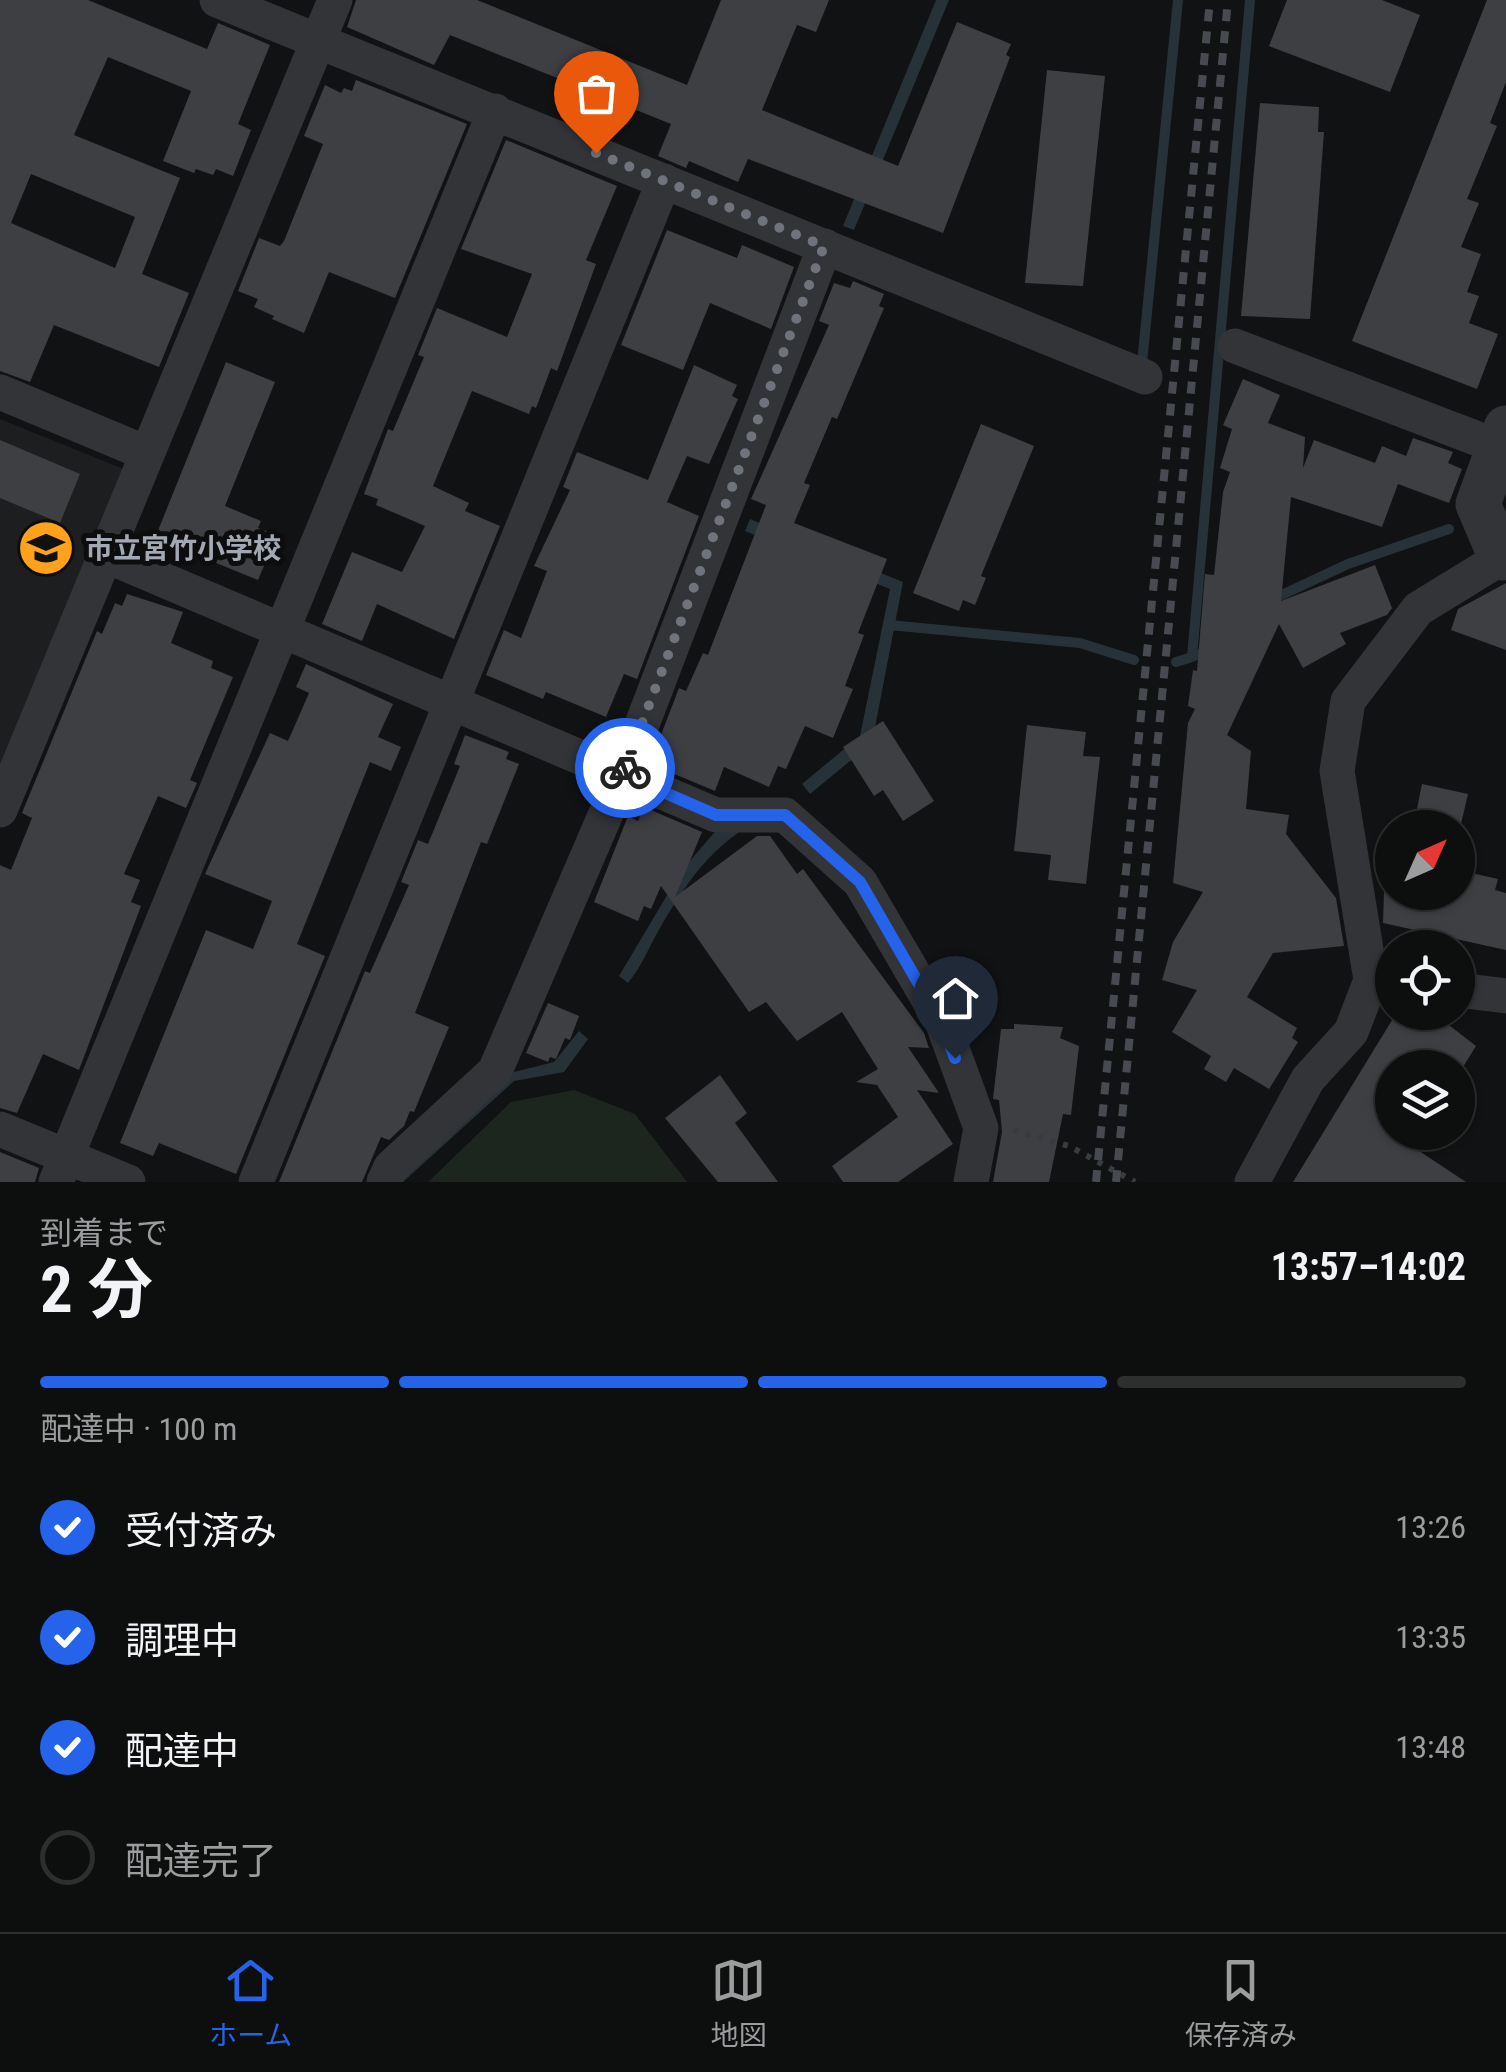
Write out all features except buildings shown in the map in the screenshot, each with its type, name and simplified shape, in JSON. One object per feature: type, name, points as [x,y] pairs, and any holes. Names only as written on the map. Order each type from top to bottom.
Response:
[{"type":"street","points":[[217,0],[1145,377]]},
{"type":"street","points":[[0,810],[335,0]]},
{"type":"street","points":[[61,1169],[496,111]]},
{"type":"street","points":[[256,1182],[664,181]]},
{"type":"street","points":[[384,1182],[391,1167],[495,1072],[622,774],[824,246]]},
{"type":"street","points":[[1235,346],[1502,438],[1478,504],[1503,557],[1418,609],[1348,701],[1337,772],[1375,948]]},
{"type":"street","points":[[0,392],[146,453]]},
{"type":"street","points":[[107,556],[716,815],[785,815],[860,882],[942,1024],[981,1128],[971,1182]]},
{"type":"street","points":[[1475,992],[1506,996]]},
{"type":"street","points":[[1253,1182],[1308,1079],[1351,1032],[1375,993]]},
{"type":"street","points":[[0,1128],[61,1169],[128,1182]]},
{"type":"path","points":[[981,1128],[993,1125],[1069,1146],[1135,1182]]},
{"type":"shaded area","points":[[936,0],[949,0],[854,230],[843,226]]},
{"type":"shaded area","name":"市立宮竹小学校","points":[[0,419],[126,470],[0,767]]},
{"type":"shaded area","points":[[750,519],[903,582],[872,743],[810,794],[802,784],[860,736],[890,589],[745,531]]},
{"type":"shaded area","points":[[760,820],[728,840],[702,866],[670,911],[633,977],[628,983],[619,976],[682,870],[719,827]]},
{"type":"shaded area","points":[[579,1031],[588,1039],[564,1072],[514,1081],[403,1182],[392,1182],[510,1073],[554,1062]]},
{"type":"shaded area","points":[[574,1090],[635,1114],[687,1182],[428,1182],[511,1102]]},
{"type":"waterway","points":[[1142,363],[1178,0]]},
{"type":"waterway","points":[[1210,649],[1192,657],[1250,0]]},
{"type":"waterway","points":[[1273,599],[1348,564],[1449,529]]},
{"type":"waterway","points":[[889,625],[1080,643],[1134,660]]},
{"type":"waterway","points":[[1176,662],[1192,657]]},
{"type":"railway","points":[[1096,1182],[1210,0]]},
{"type":"railway","points":[[1116,1182],[1228,0]]},
{"type":"way so far","points":[[596,153],[824,246],[625,768]]},
{"type":"place","name":"市立宮竹小学校","points":[[46,548]]},
{"type":"route","points":[[625,768],[622,774],[716,815],[785,815],[860,882],[942,1024],[955,1058]]}]
